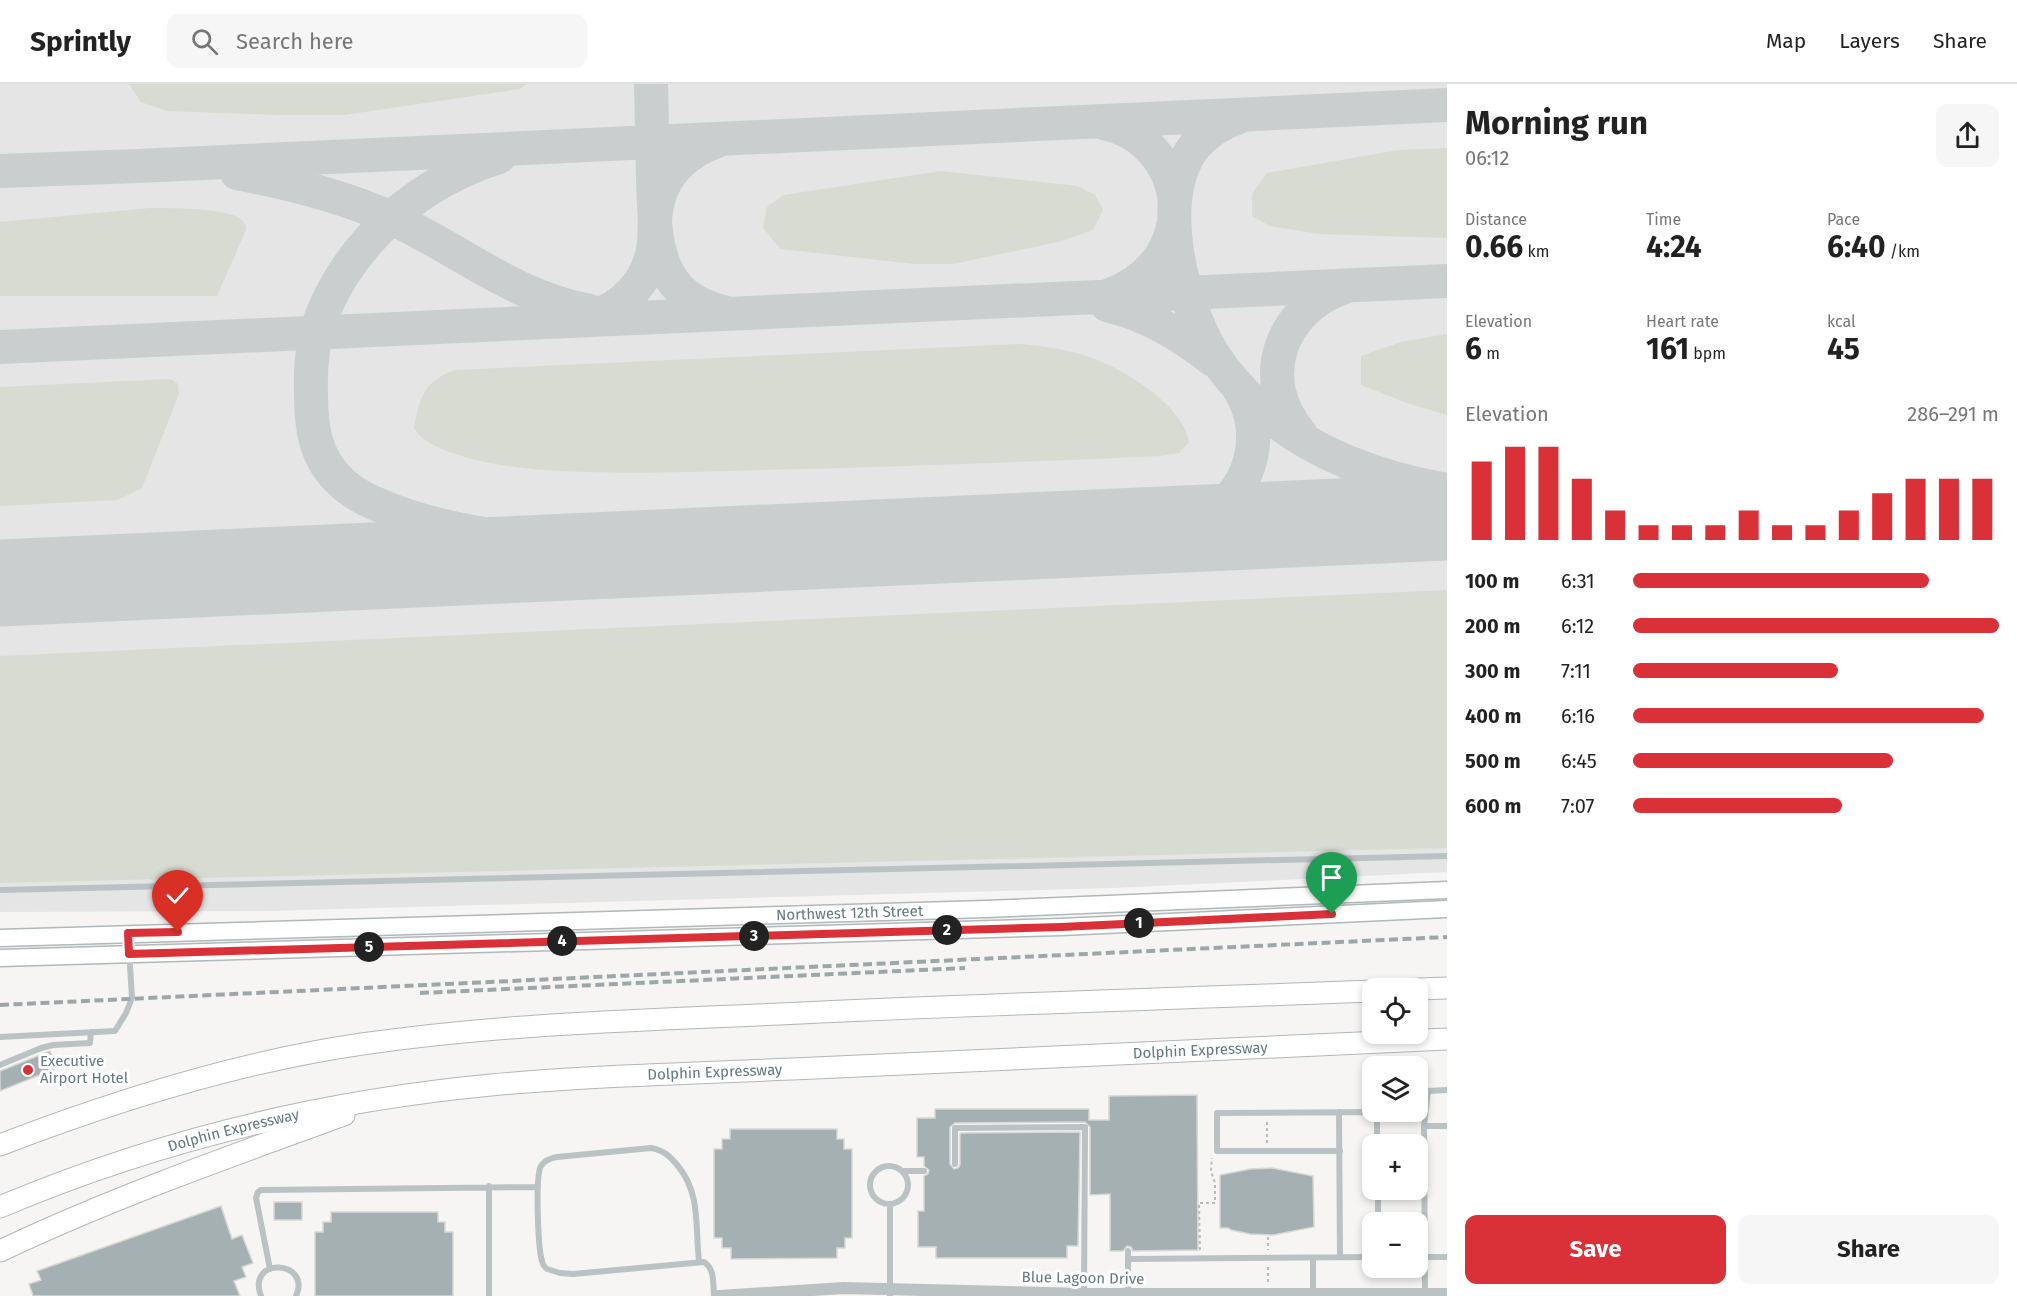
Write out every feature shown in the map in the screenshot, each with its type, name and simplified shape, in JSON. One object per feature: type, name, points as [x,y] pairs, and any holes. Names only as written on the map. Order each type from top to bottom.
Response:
[{"type":"highway","points":[[1428,989],[1447,988]]},
{"type":"highway","points":[[0,1145],[121,1101],[202,1077],[361,1044],[461,1031],[984,1004],[1362,991]]},
{"type":"highway","name":"Dolphin Expressway","points":[[0,1207],[101,1169],[177,1144],[295,1115],[399,1096],[491,1085],[598,1078],[1447,1039]]},
{"type":"highway","points":[[0,1251],[81,1215],[209,1164],[399,1096]]},
{"type":"main road","name":"Northwest 12th Street","points":[[0,938],[974,909],[1447,890]]},
{"type":"main road","name":"Northwest 12th Street","points":[[0,958],[1061,927],[1447,909]]},
{"type":"street","name":"Blue Lagoon Drive","points":[[719,1296],[815,1289],[1084,1295],[1447,1294]]},
{"type":"lane","points":[[0,890],[1447,856]]},
{"type":"lane","points":[[0,1037],[115,1031],[132,998],[128,933]]},
{"type":"lane","points":[[0,1065],[41,1048],[90,1043],[91,1032]]},
{"type":"lane","points":[[1425,1212],[1424,1126],[1428,1090],[1447,1090]]},
{"type":"lane","points":[[1340,1112],[1340,1257]]},
{"type":"lane","points":[[1340,1150],[1217,1151],[1217,1113],[1377,1112],[1377,1134]]},
{"type":"lane","points":[[1424,1126],[1447,1126]]},
{"type":"lane","points":[[955,1164],[955,1128],[1085,1128],[1084,1295]]},
{"type":"lane","points":[[699,1261],[693,1191],[681,1170],[664,1152],[651,1148],[551,1158],[541,1166],[538,1172],[541,1260],[547,1269],[552,1272],[573,1274],[673,1266],[699,1261],[711,1267],[714,1296]]},
{"type":"lane","points":[[902,1171],[908,1181],[907,1192],[900,1201],[884,1203],[874,1196],[871,1191],[872,1179],[874,1174],[885,1167],[902,1171],[924,1172]]},
{"type":"lane","points":[[489,1186],[489,1296]]},
{"type":"lane","points":[[270,1269],[256,1198],[261,1190],[538,1187]]},
{"type":"lane","points":[[890,1204],[890,1292]]},
{"type":"lane","points":[[1128,1251],[1128,1294]]},
{"type":"lane","points":[[1128,1259],[1362,1257]]},
{"type":"lane","points":[[1428,1257],[1447,1257]]},
{"type":"lane","points":[[1313,1258],[1313,1294]]},
{"type":"lane","points":[[253,1296],[261,1295],[259,1284],[261,1278],[270,1269],[283,1267],[294,1274],[299,1286],[296,1296]]},
{"type":"lane","points":[[1425,1278],[1425,1294]]},
{"type":"path","points":[[1266,1113],[1267,1151]]},
{"type":"path","points":[[1200,1259],[1199,1203],[1215,1203],[1215,1183],[1210,1159],[1217,1151]]},
{"type":"shaded area","points":[[0,84],[1447,84],[1447,872],[1113,888],[266,911],[0,912]]},
{"type":"shaded area","points":[[129,84],[526,84],[520,89],[344,115],[280,115],[167,111],[141,102]]},
{"type":"shaded area","points":[[1447,148],[1447,238],[1319,234],[1270,226],[1252,216],[1252,194],[1267,173],[1398,150]]},
{"type":"shaded area","points":[[941,171],[1077,186],[1095,195],[1103,210],[1093,230],[1058,242],[953,264],[914,264],[781,249],[763,228],[767,207],[784,195]]},
{"type":"shaded area","points":[[150,208],[222,212],[239,218],[243,222],[246,230],[217,296],[0,296],[0,222]]},
{"type":"shaded area","points":[[1447,334],[1447,415],[1407,403],[1361,385],[1361,356],[1401,342]]},
{"type":"shaded area","points":[[1019,344],[1074,352],[1120,371],[1165,403],[1185,429],[1189,442],[1179,453],[1160,456],[680,472],[571,472],[530,469],[454,454],[423,438],[414,428],[418,407],[431,384],[437,378],[456,370]]},
{"type":"shaded area","points":[[170,379],[178,384],[179,394],[142,488],[117,500],[0,506],[0,387]]},
{"type":"shaded area","points":[[1447,590],[1447,848],[0,883],[0,656]]},
{"type":"building","name":"Executive Airport Hotel","points":[[50,1051],[57,1068],[0,1091],[0,1071]]},
{"type":"building","points":[[1197,1095],[1198,1250],[1133,1251],[1127,1246],[1123,1251],[1110,1251],[1110,1194],[1090,1195],[1090,1127],[1085,1122],[955,1123],[950,1127],[950,1164],[954,1169],[960,1165],[960,1133],[1080,1132],[1078,1246],[1067,1246],[1067,1258],[936,1258],[936,1247],[918,1247],[918,1211],[924,1211],[924,1176],[929,1170],[924,1166],[924,1157],[917,1157],[917,1118],[935,1118],[935,1109],[1089,1109],[1089,1120],[1109,1120],[1109,1096]]},
{"type":"building","points":[[730,1129],[837,1129],[837,1139],[844,1139],[844,1149],[852,1149],[852,1238],[845,1238],[845,1248],[837,1248],[837,1258],[731,1259],[731,1248],[722,1248],[722,1238],[714,1238],[714,1149],[722,1149],[722,1139],[730,1139]]},
{"type":"building","points":[[1272,1168],[1313,1176],[1314,1227],[1273,1235],[1250,1234],[1220,1228],[1220,1175],[1250,1169]]},
{"type":"building","points":[[274,1202],[302,1202],[302,1220],[274,1220]]},
{"type":"building","points":[[221,1206],[232,1239],[242,1235],[253,1263],[242,1267],[246,1277],[234,1281],[240,1296],[33,1296],[29,1284],[41,1280],[37,1271]]},
{"type":"building","points":[[331,1212],[438,1212],[438,1222],[445,1222],[445,1232],[453,1232],[453,1296],[315,1296],[315,1232],[323,1232],[323,1222],[331,1222]]},
{"type":"taxiway","points":[[651,84],[655,222],[663,262],[672,279],[684,294],[703,305],[727,313]]},
{"type":"taxiway","points":[[0,171],[1447,105]]},
{"type":"taxiway","points":[[1239,117],[1214,129],[1194,147],[1182,168],[1176,194],[1174,222],[1183,280],[1191,308],[1213,354],[1229,376],[1254,403],[1281,425],[1324,452],[1397,479],[1447,490]]},
{"type":"taxiway","points":[[1104,123],[1131,133],[1153,151],[1168,174],[1175,202]]},
{"type":"taxiway","points":[[588,318],[613,308],[624,300],[641,280],[652,256],[655,216],[661,190],[666,180],[688,156],[717,141]]},
{"type":"taxiway","points":[[499,157],[443,181],[393,216],[371,238],[335,287],[319,325],[312,354],[311,374],[311,407],[316,441],[332,472],[353,492],[391,510],[447,527],[497,536],[601,546],[808,546]]},
{"type":"taxiway","points":[[237,173],[316,191],[373,210],[535,295],[590,311]]},
{"type":"taxiway","points":[[1110,295],[1133,284],[1152,268],[1166,247],[1174,222]]},
{"type":"taxiway","points":[[0,347],[1447,281]]},
{"type":"taxiway","points":[[1300,433],[1286,412],[1279,391],[1277,370],[1281,349],[1290,330],[1303,312],[1321,298],[1342,288]]},
{"type":"taxiway","points":[[1107,305],[1150,320],[1213,360]]},
{"type":"taxiway","points":[[1138,531],[1178,526],[1201,519],[1218,509],[1243,480],[1250,462],[1253,444],[1248,407],[1239,389]]},
{"type":"runway","points":[[0,583],[1447,517]]},
{"type":"railway","points":[[0,1005],[1447,937]]},
{"type":"railway","points":[[420,993],[965,968]]},
{"type":"place","name":"Executive Airport Hotel","points":[[28,1070]]},
{"type":"route","points":[[178,932],[128,933],[129,954],[1061,927],[1332,914]]}]
